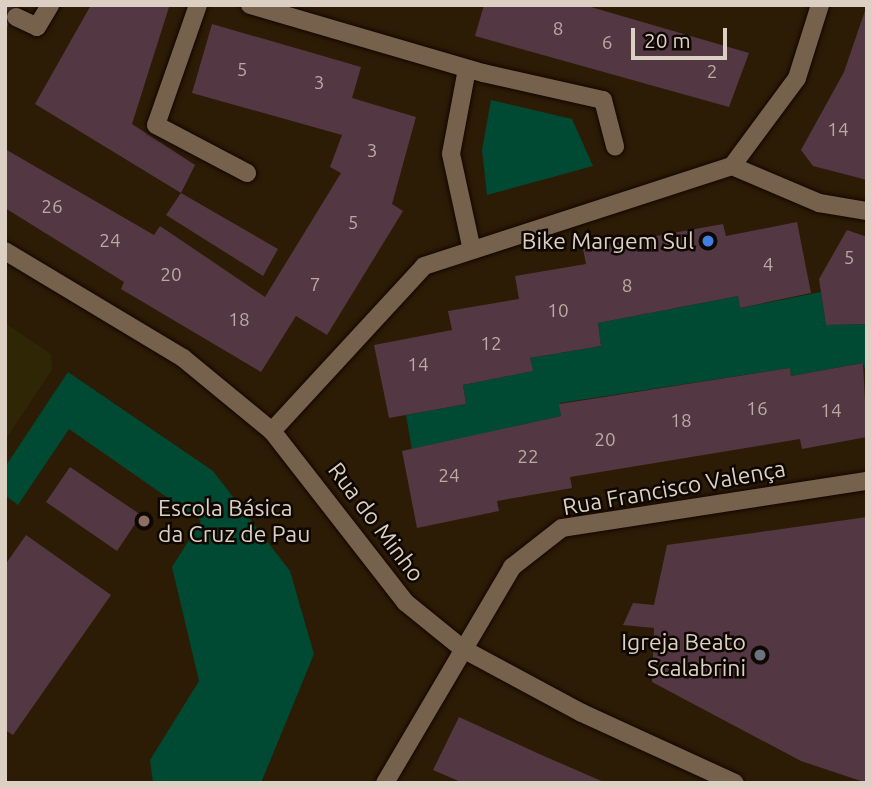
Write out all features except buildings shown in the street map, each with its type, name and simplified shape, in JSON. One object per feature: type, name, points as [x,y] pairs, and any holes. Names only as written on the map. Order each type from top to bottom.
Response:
[{"type":"street","points":[[16,17],[37,27],[50,5]]},
{"type":"street","points":[[198,5],[156,125],[247,173]]},
{"type":"street","points":[[250,5],[467,68],[603,100],[615,146]]},
{"type":"street","points":[[272,431],[424,266],[732,166],[797,78],[820,5]]},
{"type":"street","points":[[467,68],[451,153],[472,250]]},
{"type":"street","points":[[732,166],[819,204],[867,211]]},
{"type":"street","name":"Rua do Minho","points":[[5,251],[183,358],[272,431],[405,602],[463,649],[735,783]]},
{"type":"street","name":"Rua Francisco Valença","points":[[385,783],[512,567],[562,528],[867,481]]},
{"type":"green space","points":[[491,100],[572,119],[593,166],[487,195],[482,150]]},
{"type":"green space","points":[[821,292],[826,325],[867,324],[867,376],[863,363],[791,376],[790,368],[560,403],[561,416],[412,450],[406,415],[466,404],[463,385],[532,371],[530,358],[601,346],[598,323],[738,296],[740,308]]},
{"type":"green space","points":[[68,372],[213,471],[290,571],[314,654],[261,783],[153,783],[150,760],[199,681],[172,567],[201,521],[69,429],[18,505],[5,495],[5,467]]},
{"type":"sand","points":[[5,323],[51,354],[52,370],[5,440]]},
{"type":"place","name":"Bike Margem Sul","points":[[708,241]]},
{"type":"place","name":"Escola Básica da Cruz de Pau","points":[[144,521]]},
{"type":"place","name":"Igreja Beato Scalabrini","points":[[760,655]]}]
